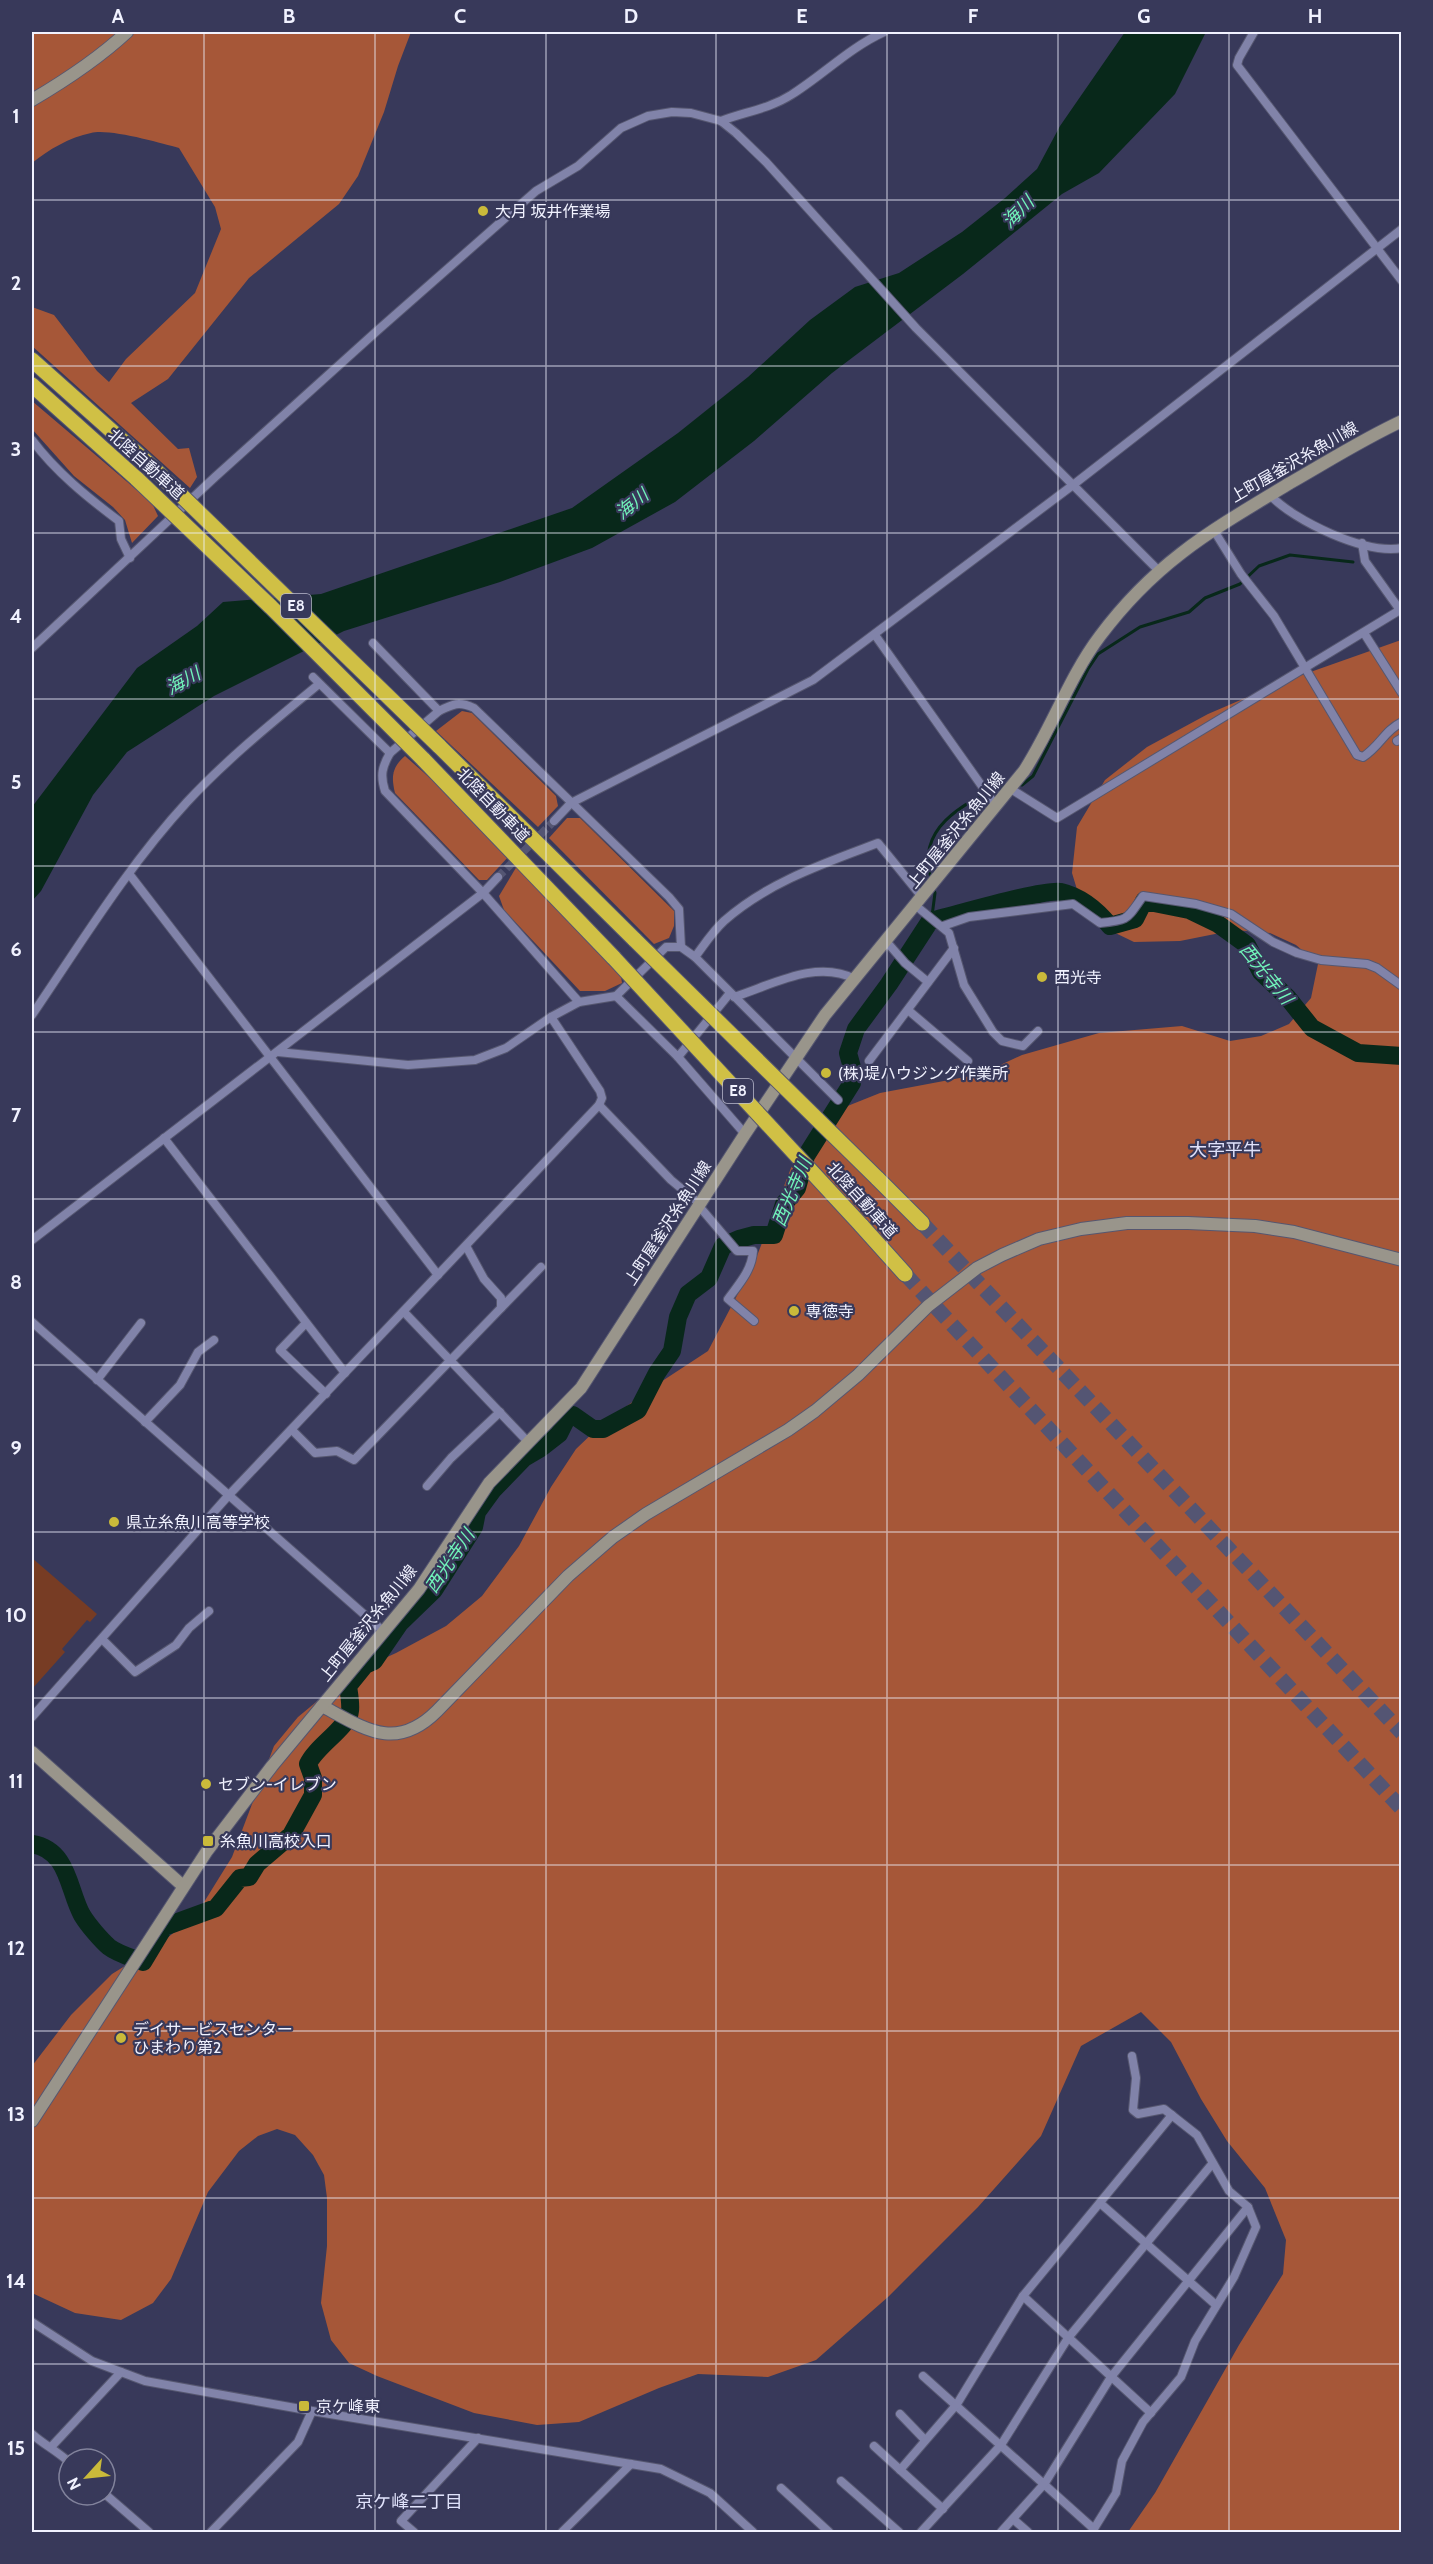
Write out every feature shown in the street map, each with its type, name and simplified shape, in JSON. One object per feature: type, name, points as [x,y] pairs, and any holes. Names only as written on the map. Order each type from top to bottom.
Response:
[{"type":"highway","name":"北陸自動車道","points":[[32,360],[151,466],[440,746],[922,1223]]},
{"type":"highway","name":"北陸自動車道","points":[[32,385],[137,479],[271,607],[423,759],[614,957],[905,1274]]},
{"type":"main road","points":[[32,100],[73,76],[105,53],[127,32]]},
{"type":"main road","name":"上町屋釜沢糸魚川線","points":[[32,2121],[183,1886],[248,1797],[419,1589],[489,1483],[568,1405],[592,1373],[795,1058],[855,979],[1011,789],[1037,751],[1073,680],[1098,638],[1130,598],[1158,570],[1212,529],[1401,421]]},
{"type":"main road","points":[[322,1706],[363,1728],[376,1732],[401,1734],[420,1726],[575,1570],[613,1537],[646,1514],[788,1430],[836,1395],[928,1306],[951,1287],[977,1268],[1022,1246],[1061,1233],[1105,1225],[1188,1223],[1255,1226],[1294,1232],[1401,1260]]},
{"type":"main road","points":[[32,1752],[183,1886]]},
{"type":"street","points":[[721,121],[768,107],[791,95],[866,40],[884,32]]},
{"type":"street","points":[[1254,32],[1237,65],[1401,281]]},
{"type":"street","points":[[32,648],[369,337],[536,191],[578,166],[621,128],[648,116],[672,112],[692,113],[721,121],[766,162],[916,328],[1158,570]]},
{"type":"street","points":[[554,821],[571,803],[813,680],[1073,485],[1401,229]]},
{"type":"street","points":[[32,440],[43,455],[77,488],[119,521],[121,539],[130,558]]},
{"type":"street","points":[[1270,495],[1280,505],[1313,526],[1362,543],[1387,549],[1401,548]]},
{"type":"street","points":[[1212,529],[1241,574],[1274,616],[1357,755],[1363,757],[1377,747],[1389,728],[1401,722]]},
{"type":"street","points":[[1011,789],[1057,819],[1401,610],[1365,561],[1362,543]]},
{"type":"street","points":[[1364,633],[1401,693]]},
{"type":"street","points":[[875,635],[996,806]]},
{"type":"street","points":[[373,643],[439,711]]},
{"type":"street","points":[[32,1015],[130,875],[188,801],[316,680],[390,753]]},
{"type":"street","points":[[579,1002],[483,893],[385,791],[381,778],[382,766],[390,753],[439,711],[453,704],[463,703],[474,708],[679,909],[681,947]]},
{"type":"street","points":[[695,957],[723,922],[750,901],[803,871],[878,843],[919,901],[949,933],[964,985],[993,1032],[1002,1041],[1023,1046],[1038,1031]]},
{"type":"street","points":[[130,875],[274,1054],[438,1275]]},
{"type":"street","points":[[32,1240],[483,893],[498,877]]},
{"type":"street","points":[[943,926],[969,917],[1073,904],[1100,923],[1123,920],[1131,915],[1143,896],[1167,899],[1231,914],[1274,942],[1297,953],[1321,960],[1367,964],[1377,968],[1401,986]]},
{"type":"street","points":[[886,941],[905,963],[928,982]]},
{"type":"street","points":[[274,1054],[408,1065],[475,1060],[506,1048],[551,1017],[579,1002],[616,996],[666,946],[681,947],[695,957],[838,1100]]},
{"type":"street","points":[[869,1060],[954,948]]},
{"type":"street","points":[[678,1057],[732,995],[813,970],[845,974],[855,979]]},
{"type":"street","points":[[616,996],[678,1057],[745,1134]]},
{"type":"street","points":[[908,1010],[968,1060]]},
{"type":"street","points":[[32,1717],[228,1496],[599,1106],[602,1098],[600,1091],[551,1017]]},
{"type":"street","points":[[599,1106],[671,1180],[700,1205],[737,1251],[753,1251],[752,1261],[745,1275],[728,1299],[754,1321]]},
{"type":"street","points":[[164,1138],[345,1374]]},
{"type":"street","points":[[466,1246],[484,1279],[501,1298],[501,1308]]},
{"type":"street","points":[[292,1430],[315,1453],[337,1451],[354,1460],[541,1266]]},
{"type":"street","points":[[404,1312],[529,1443]]},
{"type":"street","points":[[32,1322],[383,1631]]},
{"type":"street","points":[[97,1380],[141,1323]]},
{"type":"street","points":[[306,1323],[280,1350],[326,1394]]},
{"type":"street","points":[[145,1422],[180,1384],[198,1352],[214,1340]]},
{"type":"street","points":[[427,1486],[451,1458],[500,1412]]},
{"type":"street","points":[[102,1639],[135,1672],[176,1645],[189,1628],[209,1611]]},
{"type":"street","points":[[923,2376],[1045,2483],[1093,2531],[1116,2493],[1122,2460],[1143,2422],[1181,2377],[1195,2341],[1234,2277],[1256,2227],[1248,2207],[1229,2190],[1197,2135],[1164,2109],[1138,2114],[1133,2110],[1136,2078],[1132,2056]]},
{"type":"street","points":[[900,2470],[957,2404],[1023,2296],[1172,2115]]},
{"type":"street","points":[[921,2532],[1001,2445],[1068,2338],[1212,2164]]},
{"type":"street","points":[[1100,2203],[1216,2305]]},
{"type":"street","points":[[1000,2532],[1045,2483],[1111,2377],[1248,2207]]},
{"type":"street","points":[[1023,2296],[1151,2413]]},
{"type":"street","points":[[32,2322],[92,2361],[145,2381],[661,2469],[710,2493],[753,2532]]},
{"type":"street","points":[[52,2446],[121,2372]]},
{"type":"street","points":[[211,2532],[298,2442],[312,2411]]},
{"type":"street","points":[[900,2414],[925,2440]]},
{"type":"street","points":[[32,2434],[57,2451]]},
{"type":"street","points":[[414,2532],[401,2521],[478,2438]]},
{"type":"street","points":[[874,2446],[943,2509]]},
{"type":"street","points":[[562,2532],[631,2464]]},
{"type":"street","points":[[841,2481],[899,2532]]},
{"type":"street","points":[[781,2488],[828,2532]]},
{"type":"street","points":[[117,2504],[149,2532]]},
{"type":"street","points":[[1013,2519],[1028,2532]]},
{"type":"shaded area","points":[[32,32],[411,32],[384,112],[358,176],[339,204],[249,278],[168,379],[131,403],[178,449],[189,448],[197,477],[190,488],[32,346],[32,307],[54,315],[97,371],[109,382],[126,359],[195,293],[221,229],[215,207],[179,148],[148,140],[122,134],[91,133],[60,145],[32,163]]},
{"type":"shaded area","points":[[32,401],[152,503],[158,516],[132,543],[125,520],[113,507],[74,476],[32,429]]},
{"type":"shaded area","points":[[1401,640],[1401,2530],[1397,2532],[1128,2532],[1155,2493],[1239,2345],[1283,2274],[1286,2240],[1265,2188],[1227,2141],[1201,2099],[1171,2042],[1141,2012],[1081,2046],[1041,2136],[978,2207],[888,2297],[816,2360],[768,2377],[698,2374],[579,2422],[537,2425],[474,2413],[349,2363],[331,2340],[321,2303],[327,2246],[327,2198],[324,2175],[313,2155],[295,2135],[277,2129],[258,2136],[239,2151],[208,2192],[171,2279],[153,2303],[121,2320],[75,2313],[32,2293],[32,2066],[71,2015],[112,1974],[157,1946],[196,1915],[232,1857],[274,1746],[298,1717],[350,1674],[446,1626],[482,1596],[519,1546],[551,1487],[576,1449],[599,1427],[647,1391],[708,1351],[755,1261],[791,1168],[814,1132],[845,1107],[880,1093],[981,1074],[1022,1055],[1099,1033],[1182,1026],[1230,1041],[1261,1036],[1289,1024],[1311,998],[1318,964],[1296,945],[1270,933],[1235,930],[1180,941],[1134,942],[1105,928],[1082,906],[1072,873],[1077,827],[1105,780],[1147,747],[1208,714],[1285,681]]},
{"type":"shaded area","points":[[462,711],[472,713],[556,796],[558,806],[538,827],[436,731]]},
{"type":"shaded area","points":[[405,756],[439,786],[508,857],[487,880],[479,880],[395,793],[394,773],[397,764]]},
{"type":"shaded area","points":[[567,818],[580,818],[674,911],[674,926],[669,938],[654,944],[549,838]]},
{"type":"shaded area","points":[[517,866],[621,976],[622,983],[605,991],[580,991],[504,910],[499,896]]},
{"type":"shaded area","points":[[32,1558],[97,1614],[90,1622],[87,1620],[62,1649],[65,1652],[32,1689]]},
{"type":"water","name":"海川","points":[[1125,32],[1206,32],[1175,94],[1099,173],[1062,194],[963,274],[832,373],[754,441],[675,502],[592,548],[500,582],[344,631],[214,696],[127,752],[93,795],[41,891],[32,901],[32,807],[137,668],[197,626],[223,602],[321,594],[572,508],[678,433],[748,377],[810,320],[855,287],[899,273],[962,232],[1005,198],[1037,169],[1060,126]]},
{"type":"waterway","points":[[1019,785],[1033,776],[1098,654],[1140,627],[1189,612],[1205,598],[1240,584],[1259,566],[1290,555],[1353,562]]},
{"type":"waterway","points":[[931,878],[928,860],[930,845],[936,832],[946,820],[971,801],[1000,786],[1006,786]]},
{"type":"waterway","points":[[932,916],[935,893],[933,887]]},
{"type":"waterway","name":"西光寺川","points":[[32,1844],[53,1854],[60,1863],[66,1872],[82,1915],[102,1940],[117,1952],[143,1962],[164,1927],[216,1908],[240,1878],[249,1877],[257,1864],[291,1835],[313,1795],[313,1778],[308,1764],[348,1717],[350,1711],[348,1686],[365,1665],[374,1661],[400,1623],[434,1590],[474,1527],[477,1512],[493,1490],[524,1458],[559,1434],[568,1416],[573,1415],[593,1429],[603,1429],[638,1410],[657,1373],[672,1351],[678,1317],[688,1294],[709,1278],[723,1246],[754,1235],[774,1235],[784,1204],[797,1188],[806,1156],[852,1083],[853,1071],[848,1053],[856,1029],[930,921],[1052,892],[1069,894],[1082,901],[1110,926],[1135,919],[1144,901],[1189,910],[1218,924],[1247,945],[1261,972],[1288,998],[1312,1028],[1358,1053],[1402,1056]]},
{"type":"tunnel","points":[[498,877],[554,821]]},
{"type":"tunnel","points":[[922,1223],[1402,1733]]},
{"type":"tunnel","points":[[905,1274],[1402,1809]]},
{"type":"place","name":"大月 坂井作業場","points":[[483,211]]},
{"type":"place","name":"西光寺","points":[[1042,977]]},
{"type":"place","name":"(株)堤ハウジング作業所","points":[[826,1073]]},
{"type":"place","name":"専徳寺","points":[[794,1311]]},
{"type":"place","name":"県立糸魚川高等学校","points":[[114,1522]]},
{"type":"place","name":"セブン-イレブン","points":[[206,1784]]},
{"type":"place","name":"糸魚川高校入口","points":[[208,1841]]},
{"type":"place","name":"デイサービスセンター ひまわり第2","points":[[121,2038]]},
{"type":"place","name":"京ケ峰東","points":[[304,2406]]},
{"type":"district","name":"大字平牛","points":[[1225,1150]]},
{"type":"district","name":"京ケ峰二丁目","points":[[409,2502]]}]
